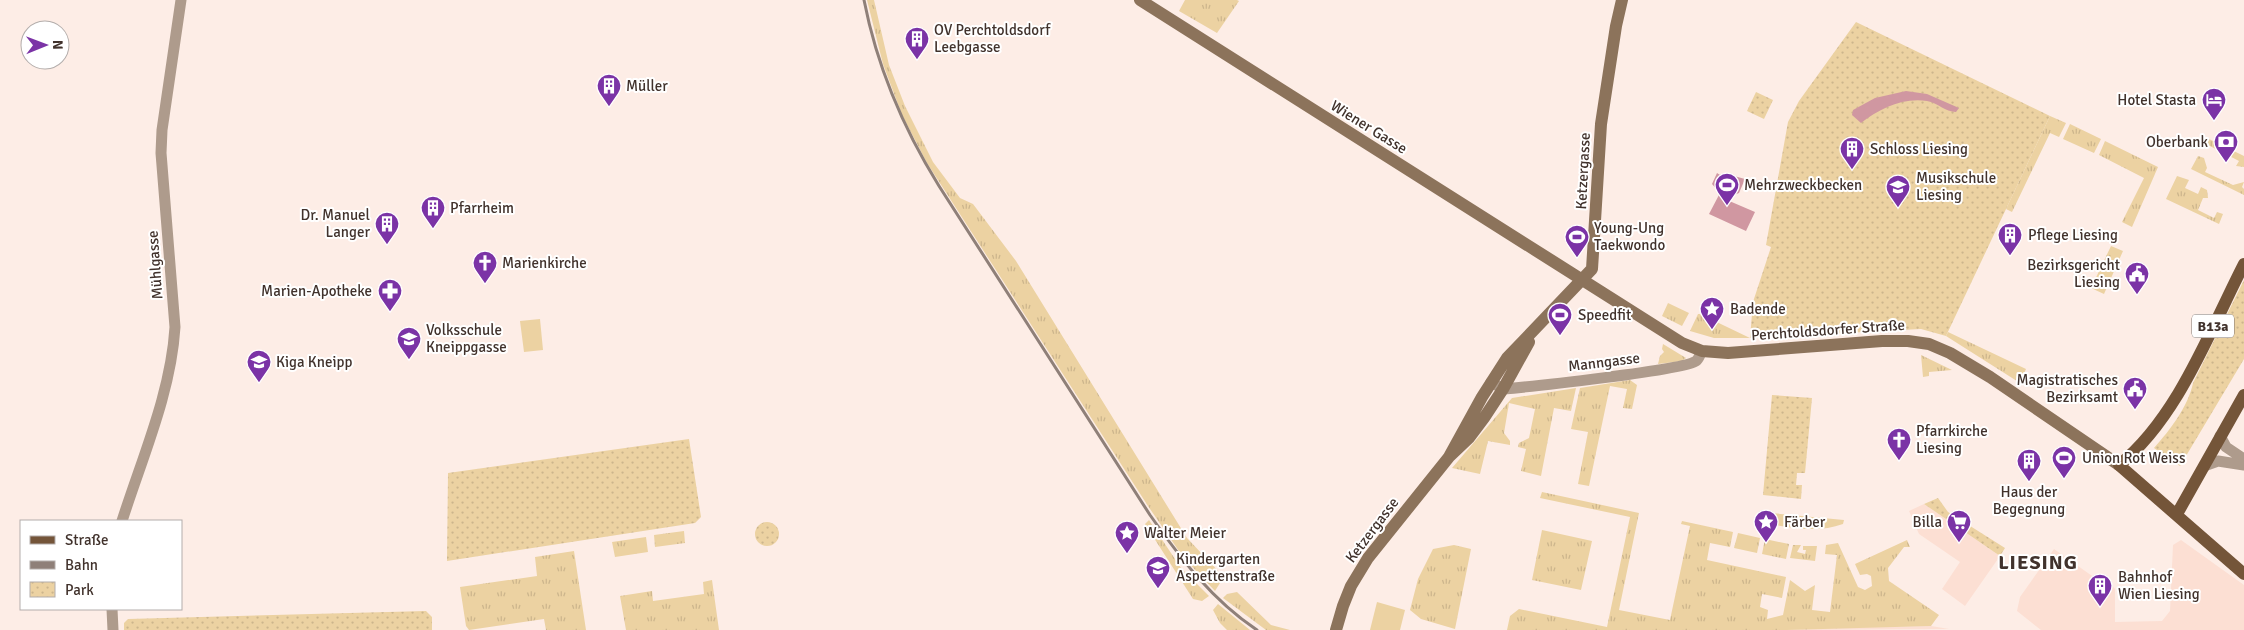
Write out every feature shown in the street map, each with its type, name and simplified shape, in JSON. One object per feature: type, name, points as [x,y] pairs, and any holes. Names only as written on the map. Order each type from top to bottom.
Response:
[{"type":"main road","name":"Wiener Gasse","points":[[1140,0],[1466,208],[1583,280]]},
{"type":"main road","name":"Ketzergasse","points":[[1449,457],[1491,382],[1507,358],[1583,280],[1593,264],[1601,124],[1616,26],[1622,0]]},
{"type":"main road","name":"B13a","points":[[2119,465],[2142,446],[2165,415],[2190,371],[2244,264]]},
{"type":"main road","name":"Perchtoldsdorfer Straße","points":[[1583,280],[1663,333],[1702,351],[1728,353],[1882,341],[1908,341],[1929,344],[1950,353],[1990,377],[2119,465]]},
{"type":"main road","name":"Ketzergasse","points":[[1336,630],[1351,586],[1368,558],[1449,457],[1469,438],[1504,389],[1539,325]]},
{"type":"main road","points":[[2177,514],[2244,395]]},
{"type":"main road","points":[[2119,465],[2244,574]]},
{"type":"street","name":"Mühlgasse","points":[[122,520],[157,415],[174,349],[175,327],[161,153],[163,121],[181,0]]},
{"type":"street","name":"Manngasse","points":[[1504,389],[1648,371],[1692,363],[1699,359],[1702,351]]},
{"type":"street","points":[[1491,382],[1504,389]]},
{"type":"street","points":[[2220,436],[2226,447],[2244,459]]},
{"type":"street","points":[[2204,466],[2218,461],[2244,465]]},
{"type":"street","points":[[112,610],[113,630]]},
{"type":"shaded area","points":[[1906,91],[1927,94],[1959,108],[1956,112],[1952,112],[1927,101],[1918,100],[1892,105],[1861,123],[1852,115],[1853,110],[1875,98]]},
{"type":"shaded area","name":"Mehrzweckbecken","points":[[1717,173],[1726,179],[1734,176],[1745,179],[1739,193],[1734,195],[1730,193],[1726,197],[1727,200],[1755,212],[1746,231],[1709,214],[1720,193],[1712,184]]},
{"type":"shaded area","points":[[1924,504],[2000,556],[1965,606],[1942,589],[1960,562],[1919,534],[1909,511]]},
{"type":"shaded area","points":[[2181,540],[2244,585],[2244,630],[2041,630],[2017,611],[2020,597],[2054,549],[2095,578],[2108,581],[2115,589],[2115,622],[2162,621],[2170,611],[2173,545]]},
{"type":"shaded area","points":[[1931,626],[1949,629],[1787,630],[1817,628]]},
{"type":"green space","points":[[867,0],[874,0],[889,65],[905,106],[933,162],[960,198],[973,204],[1016,261],[1187,538],[1221,574],[1220,583],[1215,591],[1183,557],[1148,506],[927,163],[902,115],[883,64]]},
{"type":"green space","points":[[1185,0],[1239,1],[1217,33],[1179,11]]},
{"type":"green space","points":[[1856,22],[2050,116],[1946,336],[1921,329],[1750,338],[1753,302],[1771,247],[1766,245],[1788,122],[1799,101]]},
{"type":"green space","points":[[1756,92],[1773,100],[1764,119],[1747,111]]},
{"type":"green space","points":[[2050,116],[2066,123],[2059,137],[2050,133],[2012,212],[2006,209]]},
{"type":"green space","points":[[2070,124],[2101,139],[2094,153],[2063,139]]},
{"type":"green space","points":[[2209,139],[2244,156],[2244,167],[2236,166],[2239,161],[2206,144]]},
{"type":"green space","points":[[2105,141],[2158,167],[2132,227],[2122,222],[2144,178],[2099,155]]},
{"type":"green space","points":[[2198,156],[2204,158],[2207,168],[2205,172],[2233,185],[2244,182],[2242,187],[2244,195],[2191,169]]},
{"type":"green space","points":[[2177,176],[2189,180],[2185,188],[2198,194],[2201,187],[2207,190],[2208,198],[2203,198],[2198,210],[2214,218],[2217,212],[2223,214],[2219,224],[2166,199]]},
{"type":"green space","points":[[2111,246],[2123,251],[2104,294],[2091,288]]},
{"type":"green space","points":[[2244,280],[2244,359],[2180,466],[2154,448],[2183,409],[2193,383]]},
{"type":"green space","points":[[1668,303],[1689,313],[1682,326],[1662,316]]},
{"type":"green space","points":[[1698,314],[1750,338],[1714,338],[1690,331]]},
{"type":"green space","points":[[540,319],[543,350],[524,352],[520,321]]},
{"type":"green space","points":[[1948,332],[2026,369],[2020,383],[1946,336]]},
{"type":"green space","points":[[1663,344],[1686,358],[1682,361],[1658,364],[1660,356],[1664,352],[1662,349]]},
{"type":"green space","points":[[1921,355],[1952,370],[1929,372],[1929,376],[1923,377]]},
{"type":"green space","points":[[1630,380],[1637,385],[1632,409],[1623,408],[1627,389],[1610,386],[1589,486],[1578,484],[1588,432],[1571,429],[1580,388]]},
{"type":"green space","points":[[1576,388],[1571,411],[1554,408],[1541,476],[1521,471],[1526,449],[1518,447],[1519,443],[1529,438],[1535,409],[1509,403],[1504,433],[1510,441],[1510,445],[1488,441],[1480,474],[1452,468],[1512,398]]},
{"type":"green space","points":[[1772,395],[1812,398],[1805,473],[1797,473],[1796,485],[1802,485],[1801,499],[1763,495]]},
{"type":"green space","points":[[689,439],[701,517],[695,523],[447,561],[448,473]]},
{"type":"green space","points":[[1542,492],[1639,513],[1619,610],[1670,620],[1690,526],[1681,524],[1682,521],[1733,532],[1730,547],[1710,543],[1707,560],[1786,577],[1782,598],[1762,594],[1760,607],[1768,610],[1767,619],[1783,615],[1790,580],[1805,591],[1815,585],[1812,610],[1830,612],[1837,555],[1825,554],[1826,545],[1838,543],[1858,587],[1865,590],[1872,586],[1871,576],[1867,574],[1860,575],[1855,564],[1907,540],[1910,547],[1904,547],[1888,568],[1889,581],[1939,615],[1931,626],[1787,630],[1507,630],[1510,616],[1519,609],[1607,627],[1630,517],[1540,498]]},
{"type":"green space","points":[[1938,498],[1948,512],[2005,548],[2000,556],[1924,504]]},
{"type":"green space","points":[[1761,512],[1844,520],[1843,524],[1833,527],[1801,529],[1760,522]]},
{"type":"green space","points":[[1149,520],[1181,568],[1209,596],[1202,601],[1193,599],[1145,524]]},
{"type":"green space","points":[[767,522],[776,525],[779,534],[776,543],[767,546],[758,543],[755,534],[758,525]]},
{"type":"green space","points":[[1542,530],[1592,541],[1581,590],[1532,580]]},
{"type":"green space","points":[[684,531],[685,543],[655,547],[654,535]]},
{"type":"green space","points":[[1738,533],[1760,538],[1757,553],[1734,548]]},
{"type":"green space","points":[[646,537],[648,552],[615,557],[612,542]]},
{"type":"green space","points":[[1765,539],[1789,544],[1786,559],[1762,554]]},
{"type":"green space","points":[[1454,545],[1471,549],[1455,629],[1421,619],[1410,610],[1418,579],[1433,549]]},
{"type":"green space","points":[[1793,545],[1801,545],[1797,552],[1805,554],[1806,550],[1803,550],[1803,546],[1817,546],[1815,561],[1790,558]]},
{"type":"green space","points":[[574,551],[586,630],[546,630],[544,619],[469,630],[466,626],[460,587],[537,576],[535,557]]},
{"type":"green space","points":[[712,580],[719,630],[626,630],[620,596],[652,591],[653,601],[704,594],[703,582]]},
{"type":"green space","points":[[1237,592],[1271,625],[1290,630],[1266,630],[1223,598],[1227,594]]},
{"type":"green space","points":[[1377,602],[1405,610],[1400,630],[1370,630]]},
{"type":"green space","points":[[1218,604],[1250,630],[1227,630],[1220,623],[1213,610]]},
{"type":"green space","points":[[426,611],[432,617],[432,630],[124,630],[124,623],[128,619]]},
{"type":"railway","points":[[864,0],[876,49],[893,96],[914,142],[939,186],[1150,515],[1198,578],[1226,606],[1257,630]]},
{"type":"place","name":"OV Perchtoldsdorf Leebgasse","points":[[917,60]]},
{"type":"place","name":"Müller","points":[[609,107]]},
{"type":"place","name":"Hotel Stasta","points":[[2214,121]]},
{"type":"place","name":"Oberbank","points":[[2226,163]]},
{"type":"place","name":"Schloss Liesing","points":[[1852,170]]},
{"type":"place","name":"Mehrzweckbecken","points":[[1727,206]]},
{"type":"place","name":"Musikschule Liesing","points":[[1898,208]]},
{"type":"place","name":"Pfarrheim","points":[[433,229]]},
{"type":"place","name":"Dr. Manuel Langer","points":[[387,245]]},
{"type":"place","name":"Pflege Liesing","points":[[2010,256]]},
{"type":"place","name":"Young-Ung Taekwondo","points":[[1577,258]]},
{"type":"place","name":"Marienkirche","points":[[485,284]]},
{"type":"place","name":"Bezirksgericht Liesing","points":[[2137,295]]},
{"type":"place","name":"Marien-Apotheke","points":[[390,312]]},
{"type":"place","name":"Badende","points":[[1712,330]]},
{"type":"place","name":"Speedfit","points":[[1560,336]]},
{"type":"place","name":"Volksschule Kneippgasse","points":[[409,360]]},
{"type":"place","name":"Kiga Kneipp","points":[[259,383]]},
{"type":"place","name":"Magistratisches Bezirksamt","points":[[2135,410]]},
{"type":"place","name":"Pfarrkirche Liesing","points":[[1899,461]]},
{"type":"place","name":"Union Rot Weiss","points":[[2064,479]]},
{"type":"place","name":"Haus der Begegnung","points":[[2029,482]]},
{"type":"place","name":"Färber","points":[[1766,543]]},
{"type":"place","name":"Billa","points":[[1959,543]]},
{"type":"place","name":"Walter Meier","points":[[1127,554]]},
{"type":"place","name":"Kindergarten Aspettenstraße","points":[[1158,589]]},
{"type":"place","name":"Bahnhof Wien Liesing","points":[[2100,607]]},
{"type":"district","name":"LIESING","points":[[2038,562]]}]
